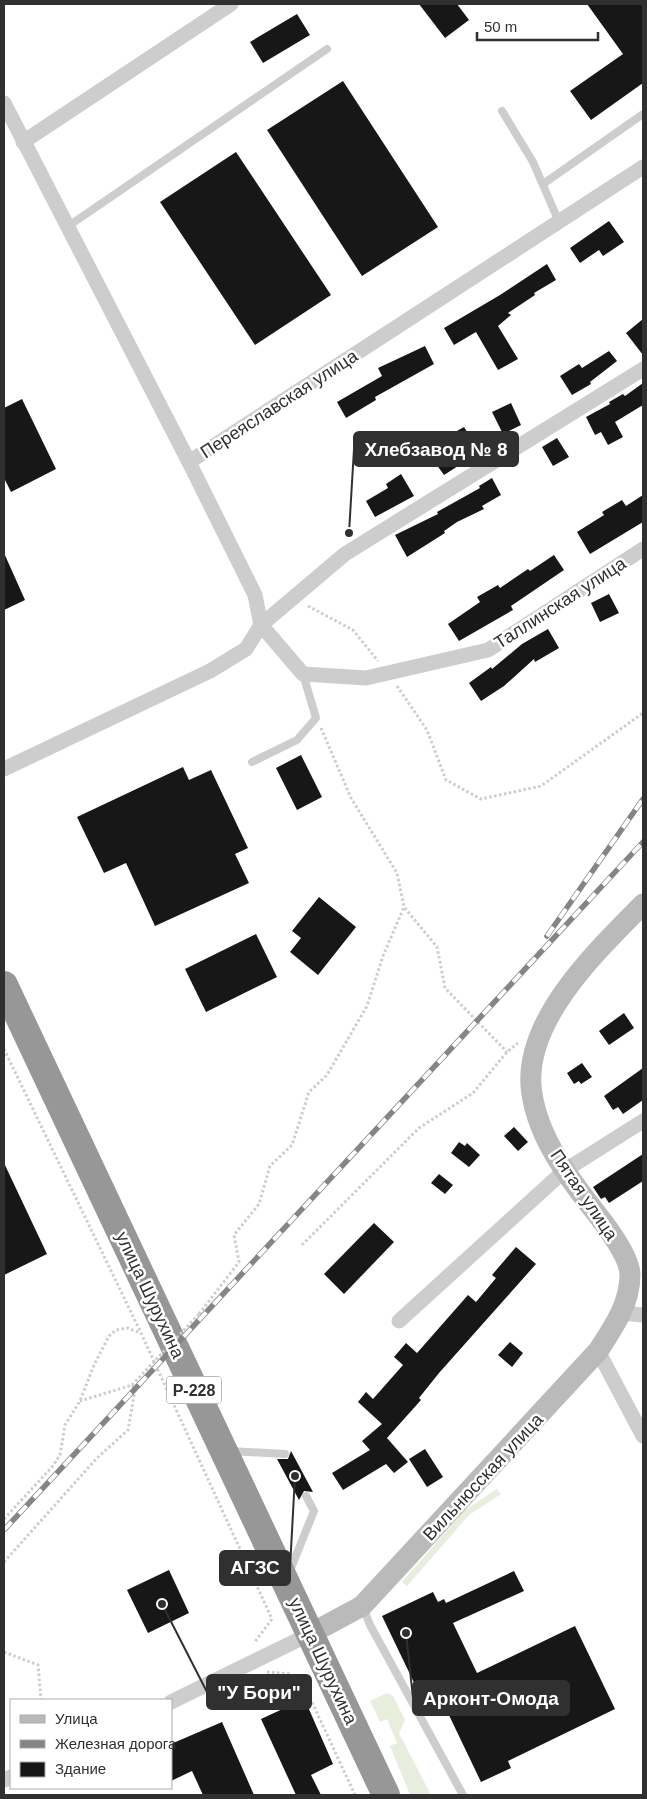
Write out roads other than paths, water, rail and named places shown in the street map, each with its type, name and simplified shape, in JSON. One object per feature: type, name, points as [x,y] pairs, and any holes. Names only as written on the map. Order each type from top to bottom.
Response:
[{"type":"highway","name":"улица Шурухина","points":[[4,984],[386,1795]]},
{"type":"street","points":[[23,142],[231,4]]},
{"type":"street","points":[[4,103],[189,462]]},
{"type":"street","name":"Переяславская улица","points":[[261,624],[255,595],[189,462],[643,167]]},
{"type":"street","points":[[4,769],[210,671],[246,649],[261,624],[345,554],[643,369]]},
{"type":"street","name":"Таллинская улица","points":[[303,674],[366,678],[488,650],[643,549]]},
{"type":"street","points":[[261,624],[303,674]]},
{"type":"street","name":"Пятая улица","points":[[633,1314],[630,1274],[616,1238],[564,1171],[546,1137],[535,1108],[531,1086],[532,1063],[548,1018],[564,993],[614,934],[643,904]]},
{"type":"street","points":[[399,1322],[564,1171],[643,1121]]},
{"type":"street","name":"Вильнюсская улица","points":[[310,1634],[362,1606],[633,1314]]},
{"type":"street","points":[[598,1351],[643,1436]]},
{"type":"street","points":[[172,1702],[310,1634]]},
{"type":"lane","points":[[67,227],[327,49]]},
{"type":"lane","points":[[502,111],[533,162],[559,222]]},
{"type":"lane","points":[[543,184],[643,114]]},
{"type":"lane","points":[[252,762],[297,740],[316,718],[303,674]]},
{"type":"lane","points":[[224,1451],[285,1454]]},
{"type":"lane","points":[[285,1582],[314,1511],[306,1496]]},
{"type":"lane","points":[[362,1606],[370,1625],[463,1795]]},
{"type":"railway","points":[[547,936],[643,799]]},
{"type":"railway","points":[[4,1530],[643,842]]},
{"type":"place","name":"Хлебзавод № 8","points":[[349,533]]},
{"type":"place","name":"АГЗС","points":[[295,1476]]},
{"type":"place","name":"\"У Бори\"","points":[[162,1604]]},
{"type":"place","name":"Арконт-Омода","points":[[406,1633]]}]
